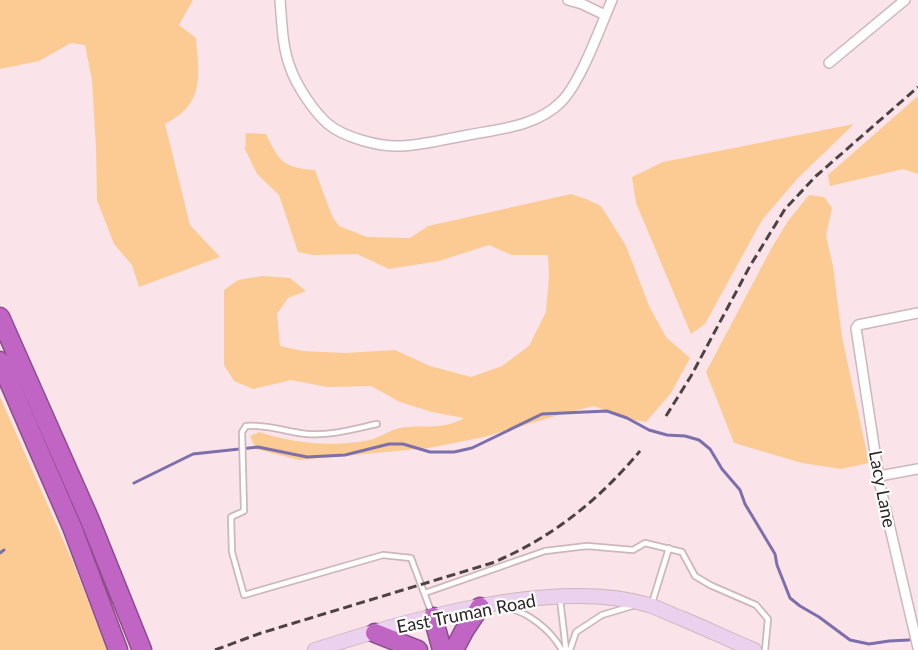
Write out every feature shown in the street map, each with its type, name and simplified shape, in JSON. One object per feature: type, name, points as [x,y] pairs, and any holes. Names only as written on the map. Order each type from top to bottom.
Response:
[{"type":"highway","points":[[0,317],[89,518],[141,645]]},
{"type":"highway","points":[[0,361],[72,527],[118,650]]},
{"type":"highway","points":[[454,650],[464,631],[487,606]]},
{"type":"highway","points":[[433,617],[442,650]]},
{"type":"highway","points":[[375,633],[418,650]]},
{"type":"main road","name":"East Truman Road","points":[[315,650],[433,617],[487,606],[559,596],[602,596],[646,605],[754,650]]},
{"type":"street","points":[[280,0],[284,44],[290,67],[297,83],[328,124],[353,137],[379,145],[399,147],[516,126],[542,116],[561,102],[572,88],[612,0]]},
{"type":"street","points":[[568,0],[605,15]]},
{"type":"street","points":[[829,63],[905,0]]},
{"type":"street","name":"Lacy Lane","points":[[918,313],[858,325],[856,328],[879,476],[918,648]]},
{"type":"street","points":[[879,476],[918,469]]},
{"type":"lane","points":[[377,424],[342,432],[307,434],[269,426],[246,426],[242,432],[243,511],[231,517],[232,552],[243,595],[384,555],[411,558],[433,617]]},
{"type":"lane","points":[[425,593],[545,551],[587,546],[633,550],[645,543],[682,552],[695,576],[756,605],[768,619],[765,650]]},
{"type":"lane","points":[[566,650],[576,632],[602,615],[646,605],[669,548]]},
{"type":"lane","points":[[559,596],[566,650]]},
{"type":"lane","points":[[487,606],[513,609],[529,617],[566,650]]},
{"type":"shaded area","points":[[0,0],[193,0],[179,25],[196,38],[197,88],[187,107],[165,124],[190,225],[220,257],[139,287],[132,265],[114,244],[97,200],[92,80],[85,45],[71,43],[39,61],[0,69]]},
{"type":"shaded area","points":[[918,96],[918,174],[903,169],[830,186],[828,175]]},
{"type":"shaded area","points":[[854,124],[797,179],[762,220],[705,324],[691,334],[636,203],[632,177],[663,162]]},
{"type":"shaded area","points":[[246,133],[266,134],[283,161],[296,167],[315,170],[332,216],[339,226],[367,237],[410,238],[428,226],[571,194],[601,206],[626,246],[650,308],[666,337],[690,358],[671,393],[646,422],[627,419],[594,406],[484,437],[429,448],[299,460],[256,449],[250,436],[259,432],[300,442],[328,444],[370,440],[400,428],[440,426],[464,418],[432,412],[400,402],[371,386],[327,387],[291,380],[253,389],[234,381],[224,365],[224,290],[238,280],[263,276],[290,278],[306,291],[288,298],[277,314],[280,346],[303,351],[345,353],[395,350],[430,366],[471,377],[502,366],[529,346],[546,312],[549,277],[548,255],[512,255],[489,245],[439,261],[389,269],[357,254],[313,255],[298,252],[279,195],[257,174],[245,149]]},
{"type":"shaded area","points":[[809,195],[824,197],[832,208],[826,235],[833,266],[842,337],[869,463],[841,469],[802,463],[734,443],[706,372],[771,249],[788,221]]},
{"type":"shaded area","points":[[0,397],[72,560],[107,650],[0,650]]},
{"type":"waterway","points":[[134,483],[193,454],[258,447],[307,457],[345,455],[389,444],[403,444],[430,452],[454,452],[472,448],[542,414],[607,411],[627,418],[649,430],[699,440],[710,449],[722,469],[740,490],[745,504],[775,554],[790,598],[800,606],[850,640],[869,644],[909,640]]},
{"type":"waterway","points":[[0,553],[4,550]]},
{"type":"railway","points":[[666,416],[691,376],[750,266],[785,209],[816,176],[918,87]]},
{"type":"railway","points":[[215,650],[261,633],[492,563],[514,553],[535,542],[573,516],[608,486],[640,451]]}]
